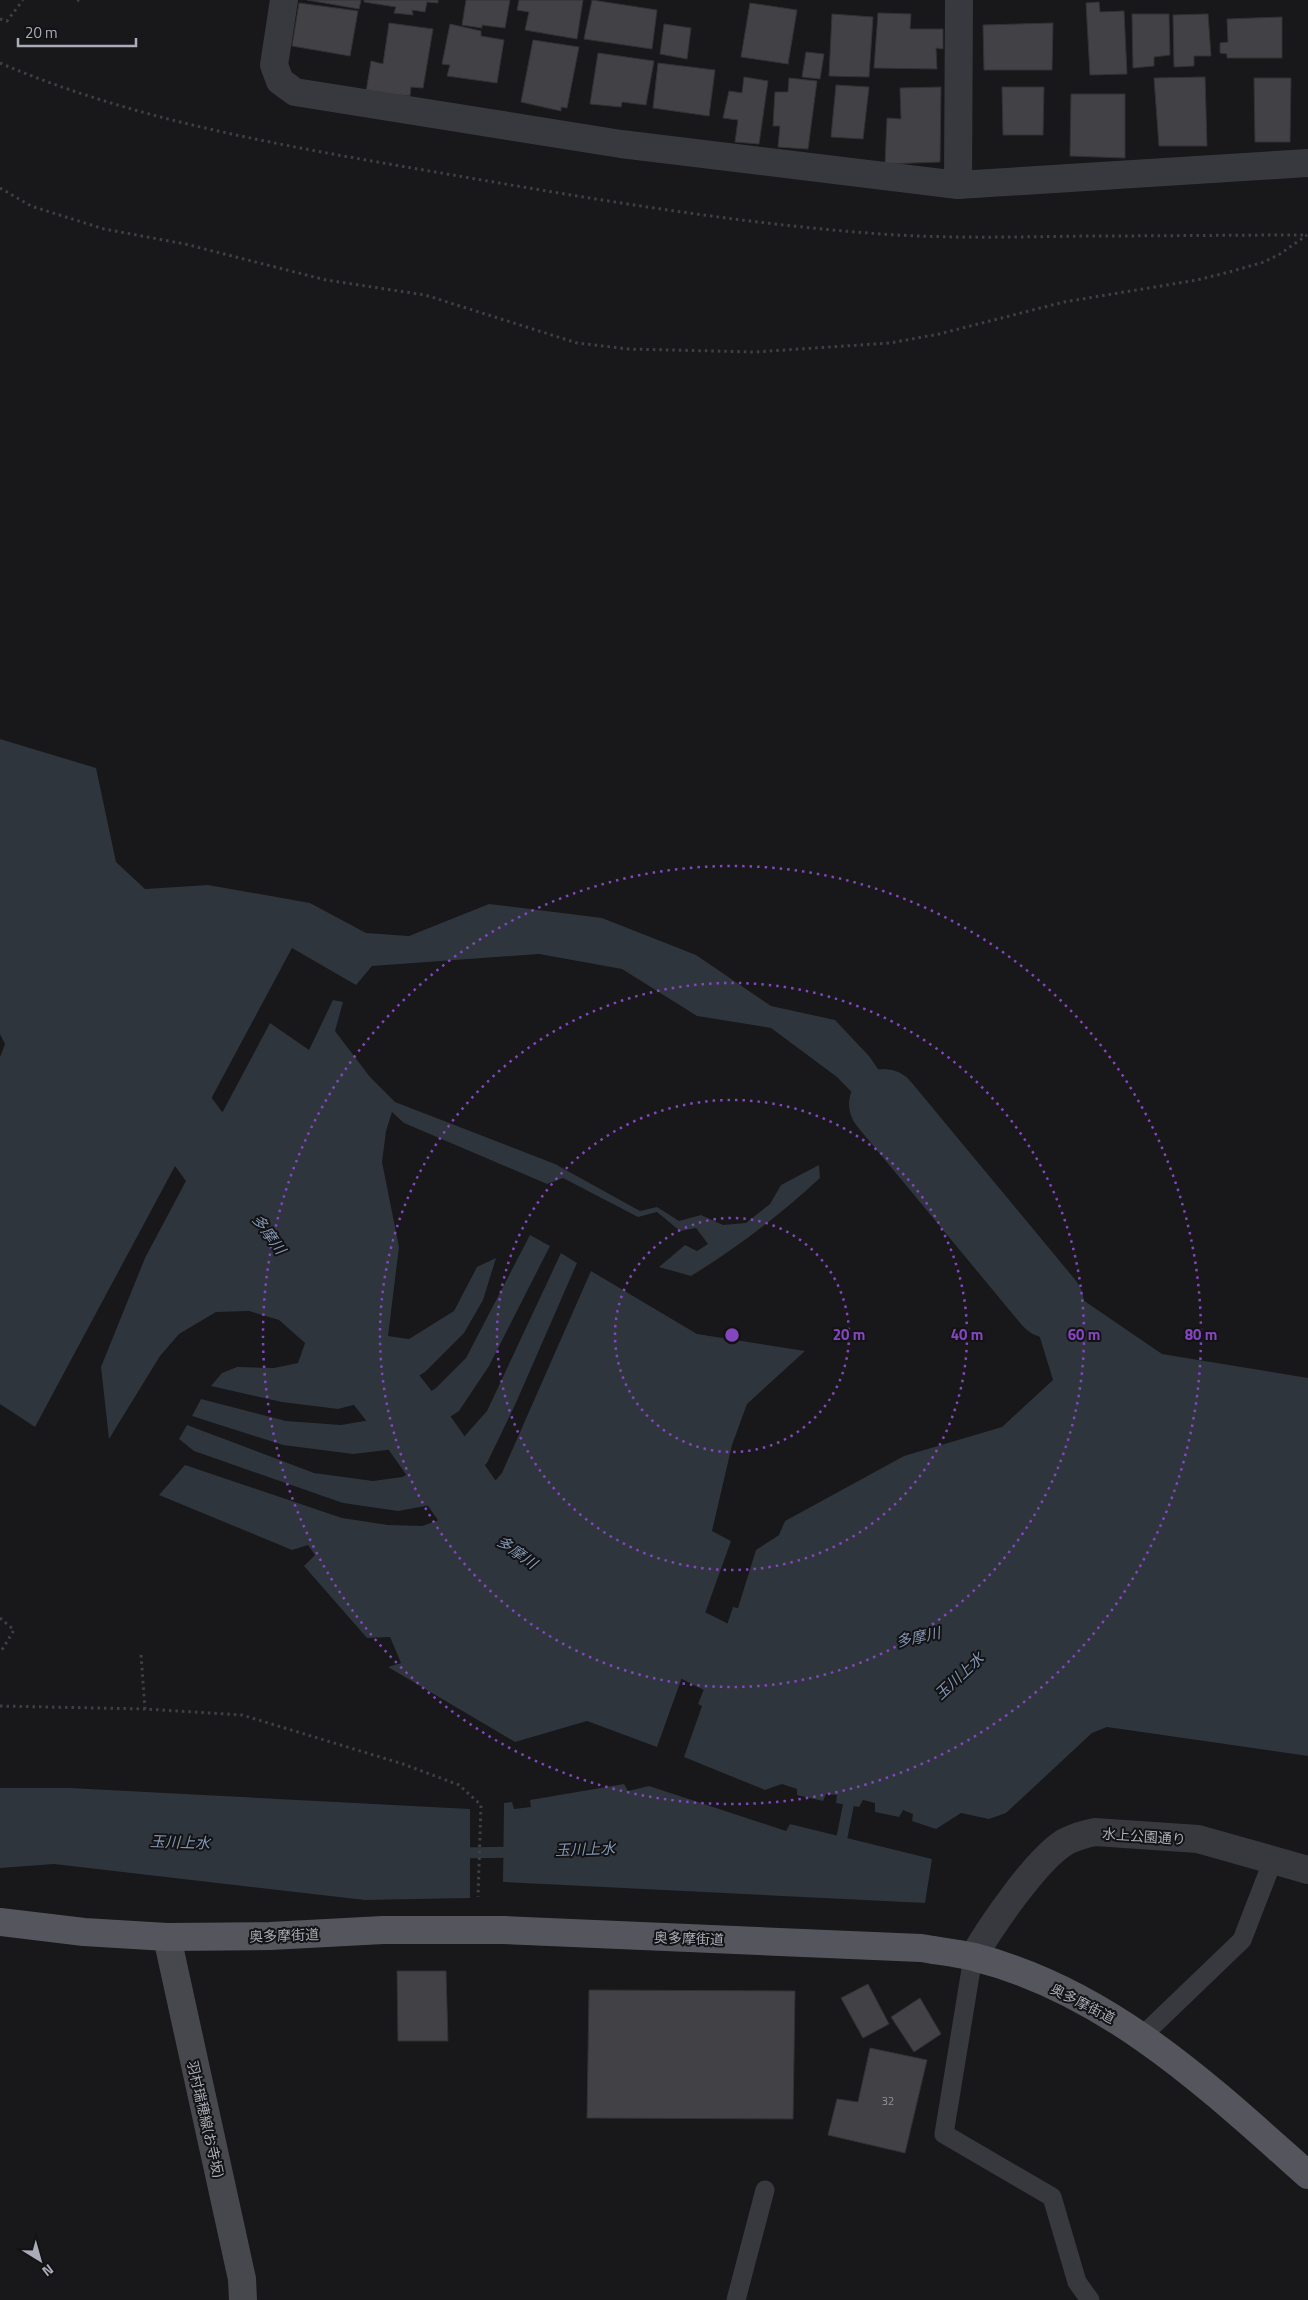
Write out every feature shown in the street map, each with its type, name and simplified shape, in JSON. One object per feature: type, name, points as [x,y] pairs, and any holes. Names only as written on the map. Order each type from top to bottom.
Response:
[{"type":"main road","name":"奥多摩街道","points":[[0,1922],[84,1932],[167,1937],[270,1936],[392,1930],[503,1930],[921,1948],[974,1957],[1060,1990],[1090,2004],[1142,2036],[1206,2085],[1308,2176]]},
{"type":"main road","name":"羽村瑞穂線(お寺坂)","points":[[167,1937],[242,2279],[243,2300]]},
{"type":"street","points":[[284,0],[274,65],[280,81],[295,92],[621,144],[958,185],[1308,163]]},
{"type":"street","points":[[958,185],[959,0]]},
{"type":"street","name":"水上公園通り","points":[[974,1957],[993,1924],[1051,1853],[1065,1842],[1081,1835],[1095,1832],[1198,1840],[1308,1870]]},
{"type":"lane","points":[[1142,2036],[1242,1940],[1274,1860]]},
{"type":"lane","points":[[974,1957],[944,2134],[1052,2196],[1077,2282],[1090,2300]]},
{"type":"lane","points":[[736,2300],[765,2190]]},
{"type":"path","points":[[0,18],[7,21],[23,0]]},
{"type":"path","points":[[0,63],[76,92],[145,113],[266,141],[526,188],[767,223],[870,233],[978,238],[1308,235]]},
{"type":"path","points":[[0,188],[31,206],[104,229],[185,244],[326,280],[425,295],[577,342],[628,349],[755,352],[898,341],[967,328],[1064,302],[1197,280],[1221,274],[1264,262],[1280,254],[1308,235]]},
{"type":"path","points":[[0,1618],[14,1630],[0,1653]]},
{"type":"path","points":[[141,1655],[145,1709]]},
{"type":"path","points":[[0,1706],[145,1709],[242,1715],[422,1771],[459,1785],[481,1805],[478,1902]]},
{"type":"water","points":[[0,739],[96,768],[116,862],[145,889],[208,885],[310,903],[366,933],[409,936],[489,904],[602,918],[696,955],[771,1006],[835,1020],[869,1056],[896,1095],[872,1113],[837,1077],[771,1028],[697,1016],[622,969],[539,954],[372,966],[356,985],[292,948],[35,1427],[0,1404],[0,1057],[5,1044],[0,1034]]},
{"type":"water","points":[[333,1000],[343,1002],[335,1031],[370,1077],[395,1102],[555,1164],[640,1211],[657,1207],[679,1221],[701,1215],[723,1225],[746,1223],[770,1204],[781,1185],[819,1165],[820,1178],[758,1230],[691,1276],[659,1267],[685,1245],[697,1251],[708,1244],[696,1228],[680,1231],[657,1212],[638,1217],[563,1178],[547,1184],[404,1123],[392,1112],[386,1131],[382,1162],[399,1247],[388,1336],[409,1339],[454,1311],[477,1267],[496,1258],[483,1300],[464,1333],[425,1372],[384,1397],[338,1409],[282,1402],[211,1386],[222,1373],[237,1367],[274,1368],[298,1363],[305,1343],[279,1320],[249,1311],[216,1312],[179,1334],[160,1356],[109,1439],[101,1367],[145,1258],[270,1023],[309,1050]]},
{"type":"water","points":[[530,1235],[550,1246],[489,1366],[459,1411],[404,1448],[353,1454],[283,1445],[192,1416],[201,1399],[286,1421],[341,1425],[394,1416],[436,1388],[466,1358]]},
{"type":"water","points":[[561,1253],[577,1263],[515,1405],[487,1463],[454,1491],[431,1505],[398,1511],[343,1503],[194,1451],[179,1439],[187,1425],[314,1473],[373,1481],[402,1477],[433,1462],[462,1439],[487,1411]]},
{"type":"water","points":[[591,1271],[697,1334],[805,1351],[747,1404],[732,1445],[712,1531],[731,1541],[657,1747],[587,1721],[515,1742],[388,1667],[401,1663],[390,1637],[367,1638],[304,1566],[315,1555],[308,1545],[292,1550],[159,1495],[185,1465],[342,1518],[388,1525],[422,1526],[453,1515],[480,1498],[502,1473]]},
{"type":"water","points":[[1064,1287],[1162,1354],[1308,1378],[1308,1756],[1107,1727],[1092,1733],[1006,1813],[989,1819],[961,1813],[936,1829],[912,1821],[913,1814],[903,1810],[899,1817],[875,1812],[875,1803],[863,1800],[859,1807],[836,1803],[837,1795],[826,1794],[823,1801],[797,1795],[797,1789],[782,1784],[765,1790],[684,1757],[702,1706],[698,1704],[708,1679],[712,1680],[729,1634],[725,1631],[733,1607],[738,1608],[756,1550],[779,1535],[785,1521],[904,1456],[1002,1427],[1053,1380],[1034,1318]]},
{"type":"water","points":[[624,1784],[628,1791],[649,1786],[786,1831],[790,1824],[932,1859],[925,1903],[503,1882],[504,1803],[512,1802],[514,1809],[531,1807],[530,1800]]},
{"type":"water","points":[[0,1788],[70,1788],[470,1809],[470,1898],[365,1900],[54,1864],[0,1868]]},
{"type":"building","points":[[307,0],[361,0],[359,9]]},
{"type":"building","points":[[364,0],[438,0],[438,3],[427,2],[425,12],[412,10],[413,15],[394,13],[396,7],[364,2]]},
{"type":"building","points":[[466,0],[510,0],[505,28],[482,25],[482,28],[462,25]]},
{"type":"building","points":[[519,0],[583,0],[577,39],[525,30],[529,12],[517,10]]},
{"type":"building","points":[[592,0],[657,10],[652,49],[584,39]]},
{"type":"building","points":[[1099,2],[1100,12],[1124,11],[1127,74],[1090,75],[1086,3]]},
{"type":"building","points":[[299,3],[358,11],[350,56],[292,46]]},
{"type":"building","points":[[750,3],[797,10],[788,64],[741,57]]},
{"type":"building","points":[[878,13],[911,14],[910,29],[943,29],[943,49],[936,48],[937,69],[874,68]]},
{"type":"building","points":[[832,14],[873,17],[869,77],[829,76]]},
{"type":"building","points":[[1132,14],[1169,14],[1170,55],[1154,57],[1154,66],[1133,68]]},
{"type":"building","points":[[1208,14],[1211,56],[1194,56],[1194,66],[1174,67],[1173,15]]},
{"type":"building","points":[[1282,17],[1282,58],[1227,58],[1227,54],[1220,53],[1220,43],[1228,42],[1227,19]]},
{"type":"building","points":[[389,23],[433,29],[423,88],[411,87],[410,96],[366,92],[371,61],[383,64]]},
{"type":"building","points":[[1053,23],[1052,70],[984,70],[983,25]]},
{"type":"building","points":[[450,24],[481,31],[481,36],[504,40],[497,83],[447,76],[450,65],[442,64]]},
{"type":"building","points":[[664,24],[691,28],[687,59],[660,54]]},
{"type":"building","points":[[533,40],[579,47],[567,108],[561,107],[561,111],[521,102]]},
{"type":"building","points":[[806,52],[824,54],[820,79],[802,77]]},
{"type":"building","points":[[598,53],[654,61],[646,105],[622,102],[621,107],[590,104]]},
{"type":"building","points":[[658,63],[715,70],[709,116],[653,108]]},
{"type":"building","points":[[744,77],[768,81],[759,144],[735,142],[738,120],[723,118],[729,91],[742,93]]},
{"type":"building","points":[[1205,77],[1207,146],[1159,146],[1154,78]]},
{"type":"building","points":[[789,78],[817,81],[808,149],[778,147],[780,126],[773,126],[775,92],[788,92]]},
{"type":"building","points":[[1254,78],[1291,78],[1290,142],[1255,142]]},
{"type":"building","points":[[836,85],[869,87],[863,139],[831,137]]},
{"type":"building","points":[[941,87],[940,162],[885,164],[887,118],[901,119],[900,88]]},
{"type":"building","points":[[1002,87],[1044,87],[1043,135],[1003,135]]},
{"type":"building","points":[[1071,94],[1125,94],[1125,158],[1070,156]]},
{"type":"building","points":[[397,1971],[446,1971],[448,2041],[398,2041]]},
{"type":"building","points":[[868,1984],[889,2024],[863,2038],[841,1998]]},
{"type":"building","points":[[589,1990],[795,1991],[793,2119],[587,2118]]},
{"type":"building","points":[[920,1998],[941,2034],[914,2052],[891,2017]]},
{"type":"building","points":[[870,2048],[927,2060],[905,2153],[828,2135],[837,2099],[858,2102]]},
{"type":"waterway","name":"多摩川","points":[[136,1054],[261,1224]]},
{"type":"waterway","points":[[884,1104],[1049,1303]]},
{"type":"waterway","name":"多摩川","points":[[330,1318],[414,1425],[489,1532],[541,1569],[750,1674],[811,1661]]},
{"type":"waterway","name":"玉川上水","points":[[839,1852],[851,1792]]},
{"type":"waterway","name":"玉川上水","points":[[455,1853],[519,1852]]}]
